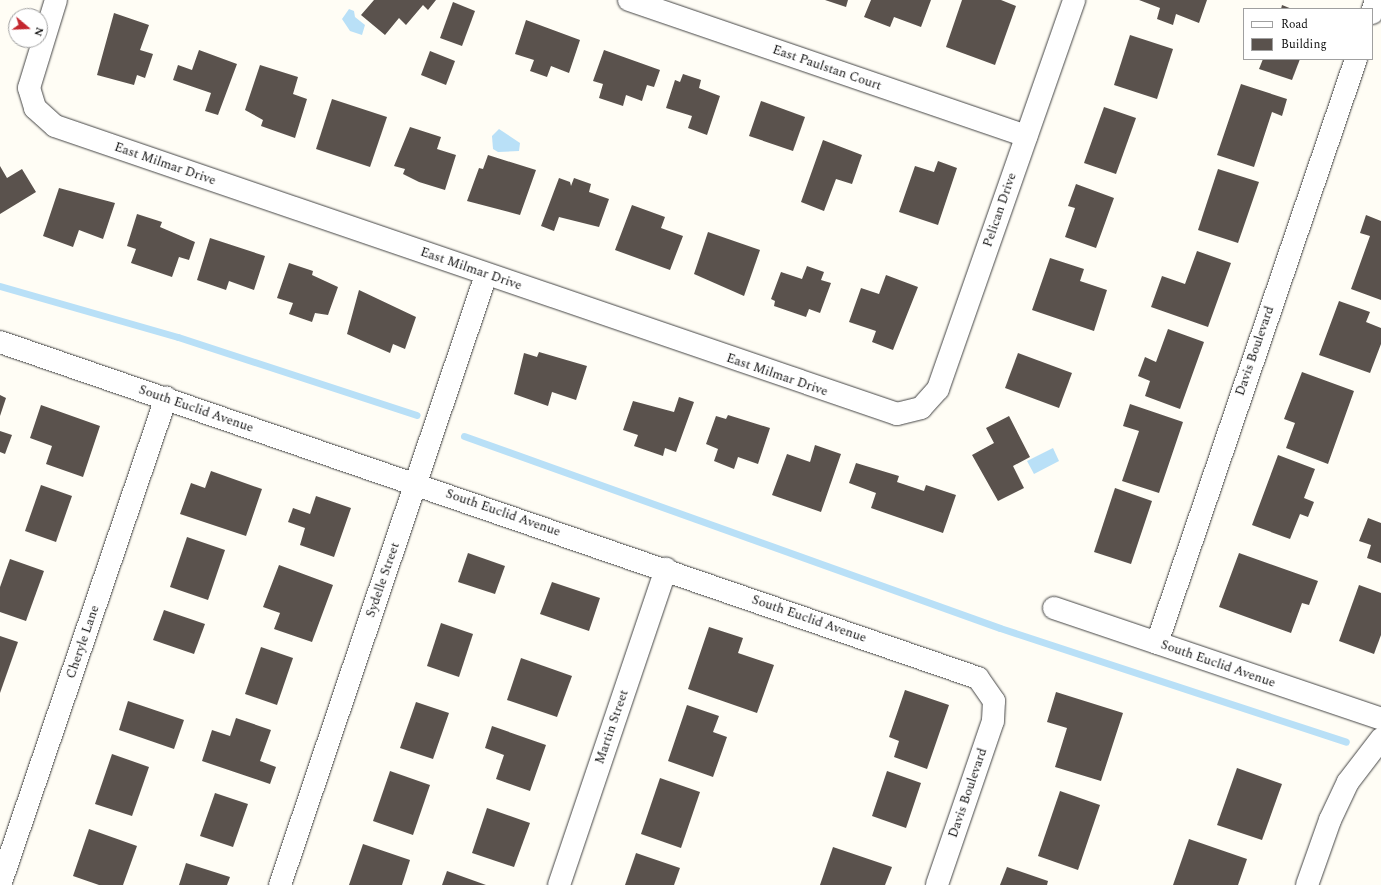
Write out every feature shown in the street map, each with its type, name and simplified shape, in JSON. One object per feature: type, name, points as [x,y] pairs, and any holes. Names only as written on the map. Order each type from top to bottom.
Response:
[{"type":"street","name":"East Milmar Drive","points":[[56,0],[30,75],[29,88],[35,108],[55,126],[882,412],[913,411]]},
{"type":"street","name":"East Paulstan Court","points":[[629,0],[1026,136]]},
{"type":"street","name":"Pelican Drive","points":[[913,411],[928,402],[938,389],[1074,0]]},
{"type":"street","points":[[1373,10],[1376,0]]},
{"type":"street","name":"Davis Boulevard","points":[[1157,643],[1356,60]]},
{"type":"street","name":"Sydelle Street","points":[[280,885],[486,275]]},
{"type":"street","name":"South Euclid Avenue","points":[[0,342],[970,674],[989,690],[994,701]]},
{"type":"street","name":"Cheryle Lane","points":[[0,885],[166,398]]},
{"type":"street","name":"Martin Street","points":[[559,885],[666,569]]},
{"type":"street","name":"South Euclid Avenue","points":[[1054,608],[1381,719]]},
{"type":"street","name":"Davis Boulevard","points":[[937,885],[993,721],[994,701]]},
{"type":"street","points":[[1307,885],[1330,820],[1348,782],[1381,739]]},
{"type":"water","points":[[349,9],[354,11],[355,17],[365,25],[362,35],[350,31],[342,19]]},
{"type":"water","points":[[499,129],[520,143],[519,151],[498,152],[493,149],[492,136]]},
{"type":"water","points":[[1053,448],[1059,461],[1034,474],[1027,461]]},
{"type":"building","points":[[374,0],[436,0],[428,10],[423,5],[406,25],[399,18],[385,35],[361,15]]},
{"type":"building","points":[[825,0],[848,0],[846,7]]},
{"type":"building","points":[[871,0],[931,0],[921,27],[894,17],[890,27],[864,17]]},
{"type":"building","points":[[962,0],[1001,0],[1016,6],[995,65],[946,47]]},
{"type":"building","points":[[1139,0],[1207,0],[1199,23],[1176,14],[1173,25],[1157,19],[1160,8]]},
{"type":"building","points":[[453,2],[475,11],[462,46],[440,38]]},
{"type":"building","points":[[1282,5],[1290,8],[1281,8]]},
{"type":"building","points":[[114,13],[149,25],[140,50],[153,54],[145,78],[137,75],[134,85],[97,75]]},
{"type":"building","points":[[526,20],[580,40],[569,73],[551,66],[547,77],[530,71],[534,60],[515,54]]},
{"type":"building","points":[[1130,35],[1173,49],[1157,99],[1114,85]]},
{"type":"building","points":[[199,50],[237,64],[218,115],[205,111],[211,93],[173,80],[178,65],[192,70]]},
{"type":"building","points":[[604,50],[660,70],[654,87],[647,85],[642,101],[626,95],[623,106],[599,98],[603,84],[593,81]]},
{"type":"building","points":[[430,51],[455,61],[446,85],[421,75]]},
{"type":"building","points":[[1263,60],[1300,60],[1292,80],[1259,69]]},
{"type":"building","points":[[260,65],[298,77],[293,94],[307,99],[295,138],[261,126],[263,120],[245,110]]},
{"type":"building","points":[[683,74],[701,80],[699,88],[720,96],[707,135],[688,128],[692,116],[666,108],[675,80],[680,82]]},
{"type":"building","points":[[1241,84],[1287,99],[1282,116],[1272,112],[1254,167],[1217,155]]},
{"type":"building","points":[[332,99],[387,117],[370,167],[316,149]]},
{"type":"building","points":[[761,101],[805,117],[793,151],[749,136]]},
{"type":"building","points":[[1104,107],[1136,118],[1116,174],[1084,163]]},
{"type":"building","points":[[410,127],[441,137],[437,149],[456,155],[445,190],[419,182],[403,174],[405,169],[394,166]]},
{"type":"building","points":[[823,140],[862,155],[852,184],[836,179],[824,211],[801,202]]},
{"type":"building","points":[[488,155],[536,170],[520,215],[467,201],[479,168],[483,169]]},
{"type":"building","points":[[938,161],[957,168],[938,225],[899,212],[915,166],[934,172]]},
{"type":"building","points":[[0,166],[7,178],[22,169],[36,192],[0,214]]},
{"type":"building","points":[[1218,169],[1259,182],[1238,243],[1198,230]]},
{"type":"building","points":[[559,178],[570,182],[571,186],[574,178],[591,184],[589,192],[609,199],[599,227],[559,217],[554,231],[541,226]]},
{"type":"building","points":[[1076,184],[1114,198],[1096,248],[1065,237],[1075,208],[1068,206]]},
{"type":"building","points":[[59,188],[115,203],[103,239],[79,230],[73,247],[43,236]]},
{"type":"building","points":[[632,205],[665,217],[661,228],[683,236],[670,270],[615,250]]},
{"type":"building","points":[[137,214],[162,222],[160,227],[195,242],[189,260],[179,257],[172,277],[131,263],[136,249],[127,246]]},
{"type":"building","points":[[1366,215],[1381,221],[1381,300],[1351,289],[1370,236],[1360,233]]},
{"type":"building","points":[[708,232],[760,250],[744,296],[694,274]]},
{"type":"building","points":[[210,238],[265,256],[254,290],[229,281],[226,290],[197,280]]},
{"type":"building","points":[[1197,251],[1231,263],[1208,327],[1151,307],[1162,276],[1185,284]]},
{"type":"building","points":[[1050,258],[1084,269],[1080,281],[1107,290],[1094,331],[1032,310]]},
{"type":"building","points":[[289,263],[313,271],[312,275],[338,287],[328,315],[315,313],[312,322],[289,314],[293,303],[277,298]]},
{"type":"building","points":[[807,266],[824,272],[821,280],[831,283],[820,313],[809,309],[806,317],[774,306],[775,301],[771,299],[781,272],[802,279]]},
{"type":"building","points":[[886,275],[918,287],[893,350],[872,342],[876,331],[849,322],[861,288],[879,294]]},
{"type":"building","points":[[359,290],[416,317],[405,349],[393,344],[390,353],[347,334]]},
{"type":"building","points":[[1339,301],[1370,312],[1366,322],[1381,328],[1381,344],[1370,373],[1319,355]]},
{"type":"building","points":[[1168,329],[1204,342],[1180,409],[1145,396],[1150,381],[1138,376],[1145,357],[1156,362]]},
{"type":"building","points":[[539,352],[587,366],[576,400],[552,392],[548,406],[514,394],[524,353],[537,357]]},
{"type":"building","points":[[1018,353],[1072,373],[1059,408],[1005,388]]},
{"type":"building","points":[[1302,372],[1354,391],[1328,464],[1286,448],[1295,423],[1284,419]]},
{"type":"building","points":[[0,395],[6,398],[0,416]]},
{"type":"building","points":[[679,397],[694,402],[676,452],[665,448],[663,456],[634,446],[638,435],[623,430],[633,401],[674,412]]},
{"type":"building","points":[[1130,404],[1183,422],[1159,493],[1122,481],[1139,431],[1123,426]]},
{"type":"building","points":[[41,405],[100,426],[83,477],[46,464],[52,446],[30,438]]},
{"type":"building","points":[[728,415],[770,428],[758,464],[738,457],[734,469],[714,461],[718,449],[706,444],[716,416],[726,419]]},
{"type":"building","points":[[1009,416],[1030,457],[1013,466],[1024,488],[998,501],[972,455],[994,443],[986,428]]},
{"type":"building","points":[[0,431],[12,435],[5,454],[0,452]]},
{"type":"building","points":[[815,445],[841,454],[821,512],[772,495],[787,454],[810,462]]},
{"type":"building","points":[[1278,455],[1315,469],[1304,498],[1314,502],[1308,517],[1300,514],[1290,539],[1252,525]]},
{"type":"building","points":[[856,463],[899,476],[897,482],[924,491],[926,485],[956,495],[943,533],[871,508],[876,493],[849,483]]},
{"type":"building","points":[[211,471],[262,489],[246,536],[180,514],[191,483],[205,488]]},
{"type":"building","points":[[41,485],[72,496],[56,542],[25,531]]},
{"type":"building","points":[[1115,488],[1152,501],[1131,564],[1094,552]]},
{"type":"building","points":[[316,496],[351,508],[334,557],[300,545],[305,528],[288,522],[293,508],[310,514]]},
{"type":"building","points":[[1368,518],[1381,523],[1381,563],[1367,558],[1371,545],[1359,541]]},
{"type":"building","points":[[187,537],[225,550],[208,600],[170,587]]},
{"type":"building","points":[[468,553],[505,566],[495,594],[458,582]]},
{"type":"building","points":[[1239,553],[1318,581],[1309,605],[1302,603],[1291,633],[1219,607]]},
{"type":"building","points":[[10,559],[44,571],[26,621],[0,612],[0,587]]},
{"type":"building","points":[[279,565],[333,585],[312,642],[274,629],[280,613],[263,607]]},
{"type":"building","points":[[552,582],[600,598],[589,631],[540,614]]},
{"type":"building","points":[[1359,585],[1381,593],[1381,635],[1374,654],[1339,641]]},
{"type":"building","points":[[164,610],[205,624],[194,654],[153,640]]},
{"type":"building","points":[[441,623],[473,634],[459,677],[427,666]]},
{"type":"building","points":[[709,627],[743,638],[738,653],[774,665],[757,713],[688,689]]},
{"type":"building","points":[[0,636],[18,642],[0,693]]},
{"type":"building","points":[[261,647],[293,658],[277,705],[245,694]]},
{"type":"building","points":[[521,658],[572,676],[557,717],[507,700]]},
{"type":"building","points":[[905,690],[949,705],[927,769],[894,757],[899,741],[889,737]]},
{"type":"building","points":[[1056,692],[1123,713],[1101,781],[1055,767],[1067,728],[1047,722]]},
{"type":"building","points":[[128,701],[184,720],[174,749],[119,730]]},
{"type":"building","points":[[416,702],[449,713],[433,759],[400,748]]},
{"type":"building","points":[[687,705],[719,716],[713,732],[727,737],[713,777],[668,761]]},
{"type":"building","points":[[236,718],[271,730],[260,761],[276,767],[270,784],[202,761],[212,730],[230,736]]},
{"type":"building","points":[[492,726],[546,745],[530,791],[496,779],[504,755],[485,748]]},
{"type":"building","points":[[112,754],[149,767],[132,816],[95,804]]},
{"type":"building","points":[[1237,768],[1282,784],[1262,840],[1217,825]]},
{"type":"building","points":[[390,771],[430,785],[413,835],[373,821]]},
{"type":"building","points":[[887,771],[921,783],[906,828],[872,816]]},
{"type":"building","points":[[660,778],[700,792],[681,848],[641,834]]},
{"type":"building","points":[[1060,791],[1100,805],[1078,870],[1038,856]]},
{"type":"building","points":[[215,793],[248,804],[233,847],[200,836]]},
{"type":"building","points":[[487,808],[530,823],[514,867],[472,853]]},
{"type":"building","points":[[89,829],[137,846],[123,885],[99,885],[73,876]]},
{"type":"building","points":[[1189,839],[1247,859],[1238,885],[1173,885]]},
{"type":"building","points":[[363,844],[410,860],[402,885],[349,885]]},
{"type":"building","points":[[833,847],[892,867],[885,885],[820,885]]},
{"type":"building","points":[[636,853],[680,868],[674,885],[625,885]]},
{"type":"building","points":[[186,863],[230,877],[227,885],[179,885]]},
{"type":"building","points":[[1007,867],[1048,881],[1047,885],[1000,885]]},
{"type":"building","points":[[447,871],[486,885],[442,885]]},
{"type":"waterway","points":[[0,286],[178,337],[417,415]]},
{"type":"waterway","points":[[464,436],[1000,628],[1346,742]]}]
